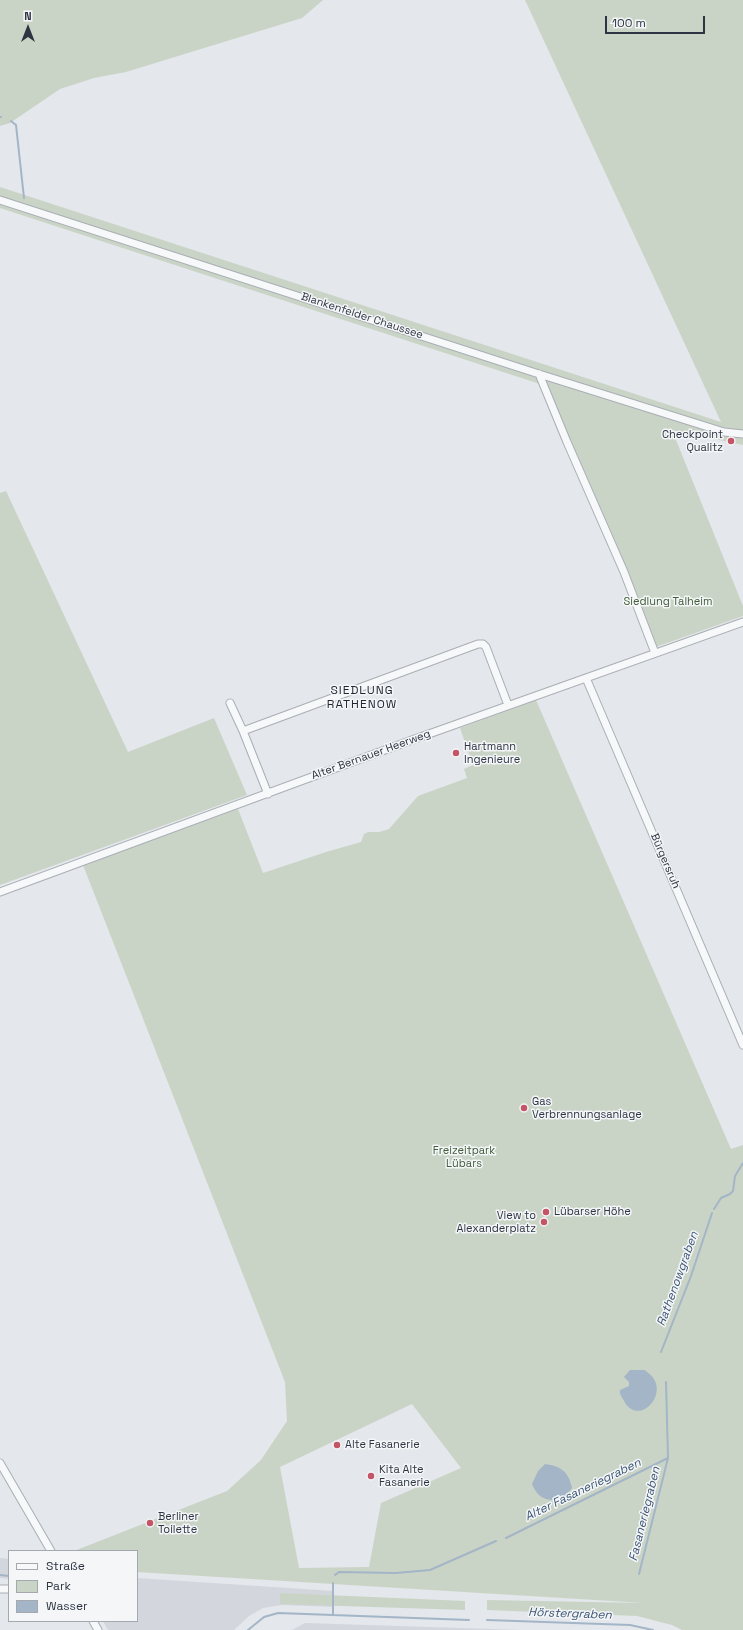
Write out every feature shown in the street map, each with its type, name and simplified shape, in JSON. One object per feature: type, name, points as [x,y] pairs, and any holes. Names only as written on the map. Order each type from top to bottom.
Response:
[{"type":"street","name":"Blankenfelder Chaussee","points":[[0,200],[539,374],[724,432],[743,434]]},
{"type":"street","points":[[539,374],[624,572],[655,653]]},
{"type":"street","name":"Alter Bernauer Heerweg","points":[[0,892],[508,705],[743,622]]},
{"type":"street","points":[[243,731],[478,644],[483,644],[486,647],[508,705]]},
{"type":"street","name":"Bürgersruh","points":[[586,678],[743,1045]]},
{"type":"street","points":[[230,703],[243,731],[268,794]]},
{"type":"street","points":[[0,1463],[50,1550]]},
{"type":"shaded area","points":[[0,1558],[8,1559],[8,1579],[0,1578]]},
{"type":"shaded area","points":[[138,1578],[334,1591],[334,1607],[282,1605],[263,1608],[249,1616],[234,1630],[108,1630],[104,1622],[138,1622]]},
{"type":"shaded area","points":[[305,1623],[522,1630],[292,1630]]},
{"type":"green space","points":[[0,0],[323,0],[302,18],[126,72],[94,78],[60,89],[10,123],[0,126]]},
{"type":"green space","name":"Siedlung Talheim","points":[[525,0],[743,0],[743,445],[672,430],[743,606],[743,616],[653,648],[543,385],[0,208],[0,187],[721,422]]},
{"type":"green space","points":[[6,491],[128,752],[214,718],[247,795],[0,885],[0,493]]},
{"type":"green space","name":"Freizeitpark Lübars","points":[[536,700],[731,1149],[743,1145],[743,1630],[682,1630],[672,1625],[637,1616],[487,1610],[487,1600],[644,1603],[138,1572],[138,1550],[77,1550],[227,1491],[261,1460],[287,1421],[285,1382],[83,865],[238,809],[263,873],[361,842],[364,834],[368,832],[379,832],[389,829],[418,796],[467,778],[464,769],[473,765],[460,728]],"holes":[[[412,1404],[461,1468],[381,1503],[369,1567],[299,1568],[280,1467]]]},
{"type":"green space","points":[[280,1593],[465,1601],[465,1610],[280,1604]]},
{"type":"water","points":[[630,1370],[645,1370],[655,1381],[657,1388],[656,1396],[648,1407],[642,1410],[636,1411],[629,1408],[620,1394],[620,1390],[629,1386],[629,1382],[624,1377]]},
{"type":"water","points":[[545,1464],[560,1468],[569,1478],[572,1488],[563,1499],[548,1500],[540,1496],[534,1489],[532,1484],[538,1471]]},
{"type":"waterway","points":[[11,121],[16,125],[24,198]]},
{"type":"waterway","name":"Rathenowgraben","points":[[714,1209],[721,1198],[733,1191],[735,1176],[743,1163]]},
{"type":"waterway","name":"Rathenowgraben","points":[[661,1352],[691,1276],[712,1213]]},
{"type":"waterway","name":"Fasaneriegraben","points":[[639,1574],[668,1458],[666,1382]]},
{"type":"waterway","name":"Alter Fasaneriegraben","points":[[506,1538],[668,1458]]},
{"type":"waterway","name":"Alter Fasaneriegraben","points":[[335,1575],[339,1572],[396,1573],[430,1570],[496,1541]]},
{"type":"waterway","points":[[0,1575],[8,1576]]},
{"type":"waterway","name":"Alter Fasaneriegraben","points":[[333,1583],[333,1614]]},
{"type":"waterway","name":"Hörstergraben","points":[[248,1630],[264,1617],[278,1613],[469,1620]]},
{"type":"waterway","name":"Hörstergraben","points":[[487,1620],[630,1625],[653,1630]]},
{"type":"place","name":"Checkpoint Qualitz","points":[[731,441]]},
{"type":"place","name":"Hartmann Ingenieure","points":[[456,753]]},
{"type":"place","name":"Gas Verbrennungsanlage","points":[[524,1108]]},
{"type":"place","name":"Lübarser Höhe","points":[[546,1212]]},
{"type":"place","name":"View to Alexanderplatz","points":[[544,1222]]},
{"type":"place","name":"Alte Fasanerie","points":[[337,1445]]},
{"type":"place","name":"Kita Alte Fasanerie","points":[[371,1476]]},
{"type":"place","name":"Berliner Toilette","points":[[150,1523]]},
{"type":"district","name":"SIEDLUNG RATHENOW","points":[[362,698]]}]
